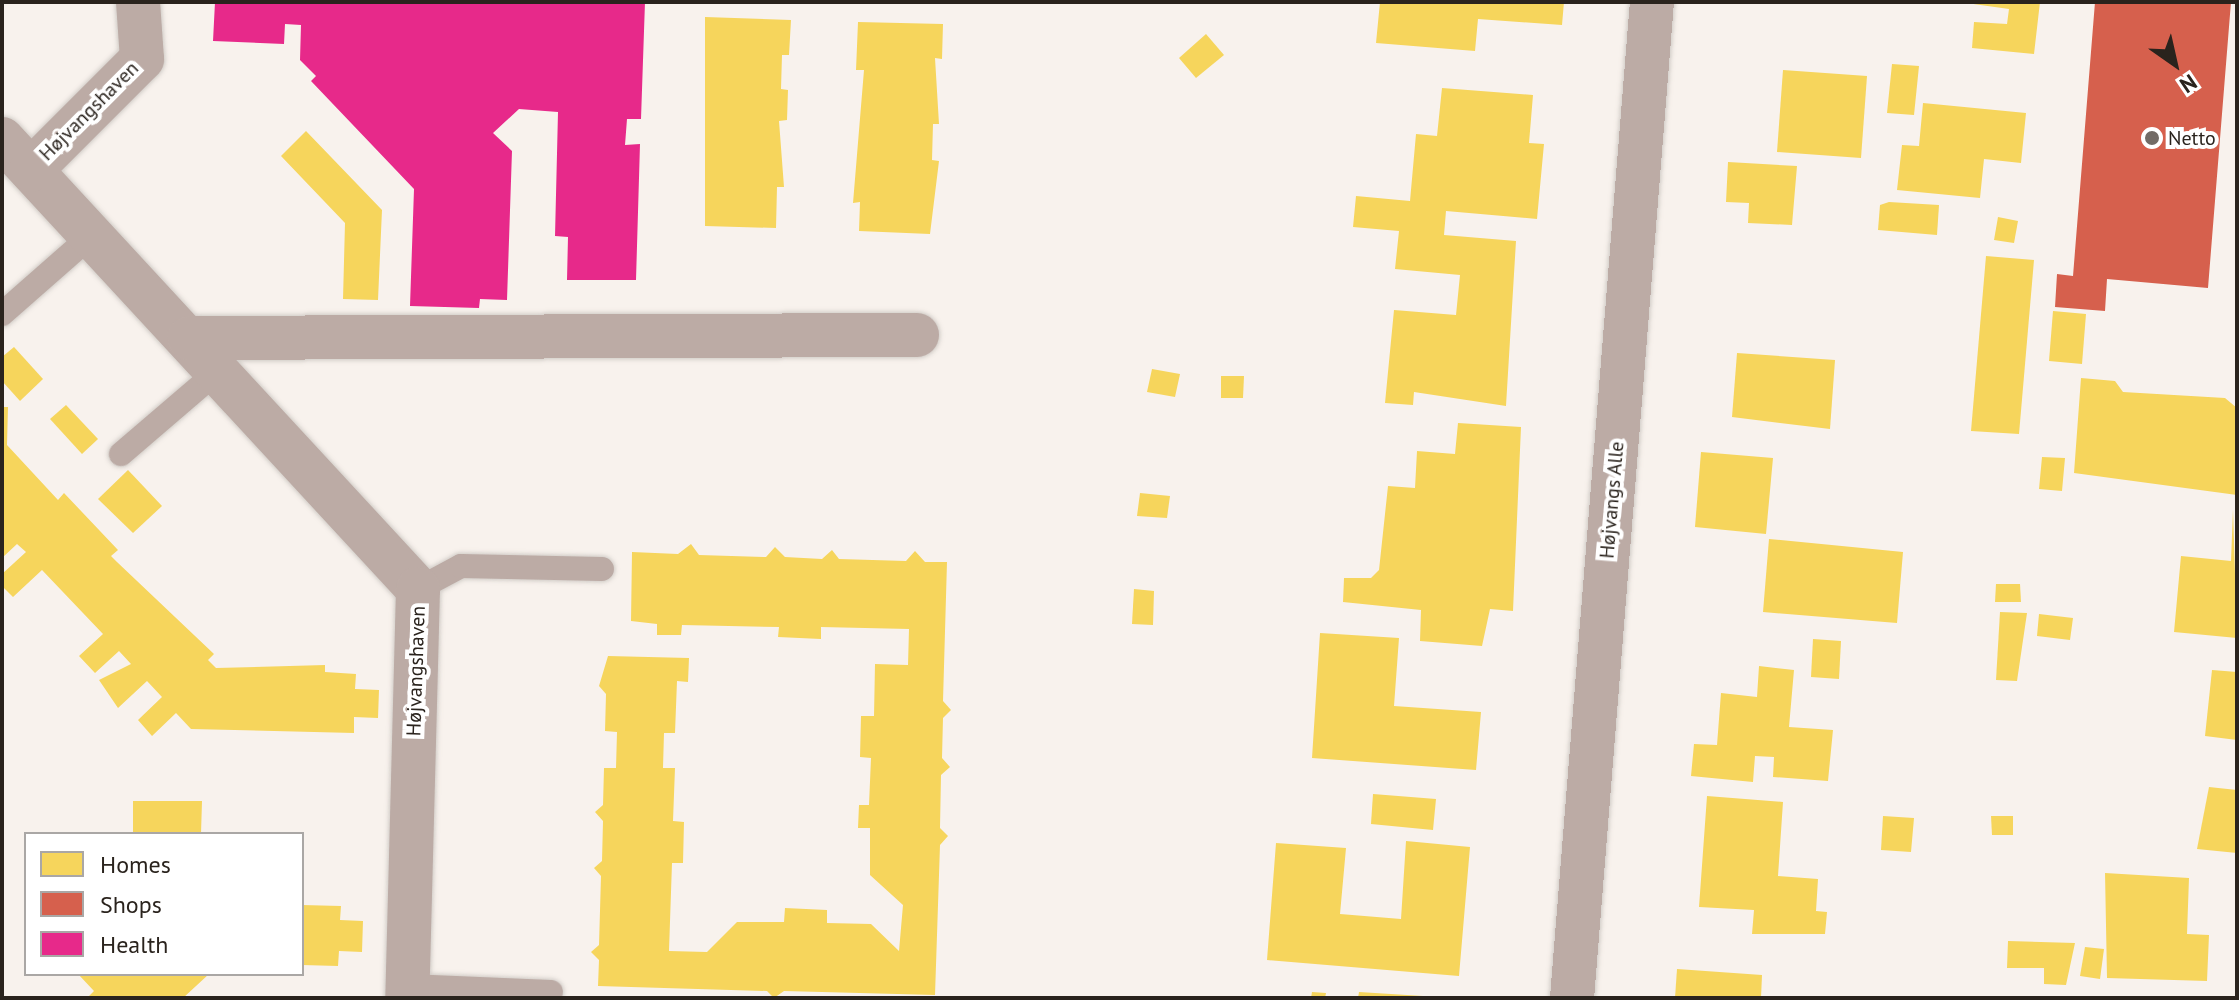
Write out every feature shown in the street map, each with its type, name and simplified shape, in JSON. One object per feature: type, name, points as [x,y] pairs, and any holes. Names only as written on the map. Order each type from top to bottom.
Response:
[{"type":"street","name":"Højvangshaven","points":[[138,2],[142,59],[16,154],[219,370],[418,589],[408,992]]},
{"type":"street","name":"Højvangs Alle","points":[[1572,998],[1652,2]]},
{"type":"street","points":[[189,338],[917,335]]},
{"type":"lane","points":[[2,314],[92,235]]},
{"type":"lane","points":[[121,454],[219,370]]},
{"type":"lane","points":[[418,589],[461,566],[602,569]]},
{"type":"lane","points":[[408,992],[551,992]]},
{"type":"building: Homes","points":[[1380,2],[1564,2],[1562,25],[1478,19],[1475,51],[1376,43]]},
{"type":"building: Homes","points":[[1959,2],[2040,2],[2034,54],[1972,48],[1974,22],[2007,24],[2009,9]]},
{"type":"building: Homes","points":[[705,17],[791,20],[789,55],[782,55],[781,89],[788,90],[787,120],[779,121],[784,187],[777,187],[776,228],[705,226]]},
{"type":"building: Homes","points":[[858,22],[943,24],[942,59],[935,58],[939,124],[933,124],[932,160],[939,161],[930,234],[859,231],[860,202],[853,203],[864,70],[856,70]]},
{"type":"building: Homes","points":[[1206,34],[1224,55],[1196,78],[1179,58]]},
{"type":"building: Homes","points":[[1892,64],[1919,66],[1914,115],[1887,113]]},
{"type":"building: Homes","points":[[1783,70],[1867,76],[1861,158],[1777,152]]},
{"type":"building: Homes","points":[[1442,88],[1533,95],[1529,143],[1544,144],[1537,219],[1446,211],[1444,235],[1516,241],[1506,406],[1414,392],[1413,405],[1385,403],[1394,310],[1456,315],[1460,275],[1395,269],[1399,231],[1353,227],[1356,196],[1410,201],[1416,134],[1437,136]]},
{"type":"building: Homes","points":[[1923,103],[2026,113],[2021,163],[1984,159],[1980,198],[1897,190],[1902,145],[1919,146]]},
{"type":"building: Homes","points":[[306,131],[382,210],[378,300],[343,299],[345,223],[281,156]]},
{"type":"building: Homes","points":[[1728,162],[1797,166],[1792,225],[1748,223],[1749,203],[1726,202]]},
{"type":"building: Homes","points":[[1889,202],[1939,205],[1937,235],[1878,230],[1880,205]]},
{"type":"building: Homes","points":[[1998,217],[2018,221],[2014,243],[1994,240]]},
{"type":"building: Homes","points":[[1986,256],[2034,260],[2019,434],[1971,431]]},
{"type":"building: Homes","points":[[2053,311],[2086,314],[2082,364],[2049,361]]},
{"type":"building: Homes","points":[[14,347],[43,379],[20,401],[2,381],[2,357]]},
{"type":"building: Homes","points":[[1737,353],[1835,360],[1830,429],[1732,417]]},
{"type":"building: Homes","points":[[1152,369],[1180,374],[1175,397],[1147,392]]},
{"type":"building: Homes","points":[[1221,376],[1244,376],[1243,398],[1221,398]]},
{"type":"building: Homes","points":[[2081,378],[2115,381],[2123,392],[2225,398],[2237,408],[2237,495],[2074,473]]},
{"type":"building: Homes","points":[[66,405],[98,439],[82,454],[50,419]]},
{"type":"building: Homes","points":[[2,407],[8,407],[7,445],[58,500],[64,493],[118,550],[111,556],[214,654],[208,660],[216,668],[325,665],[325,672],[356,674],[355,689],[379,690],[378,718],[354,717],[354,733],[191,729],[176,713],[152,736],[138,720],[162,697],[147,681],[118,708],[99,680],[131,664],[119,651],[95,673],[79,656],[103,634],[42,570],[13,597],[2,586],[2,574],[26,552],[17,544],[2,558]]},
{"type":"building: Homes","points":[[1458,423],[1521,427],[1513,611],[1490,609],[1482,646],[1420,641],[1421,610],[1343,602],[1344,578],[1371,578],[1379,570],[1388,486],[1415,488],[1417,451],[1455,454]]},
{"type":"building: Homes","points":[[1701,452],[1773,458],[1766,534],[1695,527]]},
{"type":"building: Homes","points":[[2042,457],[2065,458],[2062,491],[2039,489]]},
{"type":"building: Homes","points":[[128,470],[162,506],[133,533],[98,499]]},
{"type":"building: Homes","points":[[1140,493],[1170,496],[1167,518],[1137,516]]},
{"type":"building: Homes","points":[[2233,509],[2237,638],[2174,632],[2181,556],[2231,561]]},
{"type":"building: Homes","points":[[1769,539],[1903,552],[1897,623],[1763,612]]},
{"type":"building: Homes","points":[[691,544],[699,555],[766,557],[775,547],[785,557],[822,559],[832,550],[839,559],[906,561],[915,551],[925,562],[947,562],[943,701],[951,710],[943,718],[942,758],[950,767],[941,775],[940,828],[948,836],[940,845],[935,995],[784,991],[774,998],[767,991],[598,986],[599,960],[591,952],[599,945],[601,876],[594,868],[602,861],[603,821],[595,812],[603,805],[604,768],[616,768],[617,732],[605,731],[606,694],[599,686],[608,656],[689,658],[688,682],[677,681],[675,733],[664,733],[663,768],[675,768],[673,821],[684,822],[683,863],[672,863],[669,951],[707,952],[737,922],[784,922],[785,908],[827,910],[827,923],[871,924],[899,951],[903,905],[870,875],[870,828],[858,828],[859,805],[869,805],[871,758],[860,757],[861,716],[874,716],[875,664],[908,665],[909,629],[821,627],[821,639],[778,637],[779,627],[682,625],[681,635],[657,635],[657,624],[631,621],[632,552],[678,554]]},
{"type":"building: Homes","points":[[1996,584],[2020,584],[2021,602],[1995,602]]},
{"type":"building: Homes","points":[[1134,589],[1154,591],[1153,625],[1132,624]]},
{"type":"building: Homes","points":[[2000,612],[2027,613],[2017,681],[1996,680]]},
{"type":"building: Homes","points":[[2039,614],[2073,618],[2070,640],[2037,636]]},
{"type":"building: Homes","points":[[1320,633],[1399,638],[1394,706],[1481,712],[1476,770],[1312,758]]},
{"type":"building: Homes","points":[[1813,639],[1841,641],[1839,679],[1811,677]]},
{"type":"building: Homes","points":[[1759,666],[1794,670],[1789,727],[1833,730],[1828,781],[1773,777],[1774,757],[1755,756],[1753,782],[1691,776],[1694,744],[1717,745],[1721,693],[1757,697]]},
{"type":"building: Homes","points":[[2212,670],[2237,672],[2237,740],[2205,736]]},
{"type":"building: Homes","points":[[2209,787],[2237,790],[2237,853],[2197,849]]},
{"type":"building: Homes","points":[[1373,794],[1436,799],[1433,830],[1371,824]]},
{"type":"building: Homes","points":[[1707,796],[1783,802],[1778,876],[1818,879],[1816,911],[1827,912],[1825,934],[1752,934],[1754,910],[1699,907]]},
{"type":"building: Homes","points":[[133,801],[202,801],[201,832],[133,832]]},
{"type":"building: Homes","points":[[1883,816],[1914,818],[1911,852],[1881,850]]},
{"type":"building: Homes","points":[[1991,816],[2013,816],[2013,835],[1992,835]]},
{"type":"building: Homes","points":[[1406,841],[1470,847],[1459,976],[1267,960],[1276,843],[1346,848],[1340,914],[1401,919]]},
{"type":"building: Homes","points":[[2105,873],[2189,878],[2187,934],[2209,935],[2207,981],[2107,978]]},
{"type":"building: Homes","points":[[304,905],[341,906],[340,920],[363,921],[362,952],[339,951],[338,966],[304,965]]},
{"type":"building: Homes","points":[[2008,941],[2075,943],[2066,985],[2044,984],[2044,968],[2007,968]]},
{"type":"building: Homes","points":[[2085,947],[2104,949],[2100,979],[2080,976]]},
{"type":"building: Homes","points":[[1677,969],[1762,975],[1761,998],[1675,998]]},
{"type":"building: Homes","points":[[80,976],[207,976],[183,998],[87,998],[94,991]]},
{"type":"building: Homes","points":[[1312,992],[1326,993],[1325,998],[1311,998]]},
{"type":"building: Homes","points":[[1359,992],[1423,996],[1423,998],[1358,998]]},
{"type":"building: Shops","name":"Netto","points":[[2095,2],[2231,2],[2208,288],[2107,279],[2105,311],[2055,307],[2057,274],[2073,276]]},
{"type":"building: Health","points":[[215,2],[645,2],[641,119],[627,119],[625,145],[640,144],[636,280],[567,280],[568,237],[555,236],[558,112],[519,109],[493,133],[512,151],[507,300],[480,299],[479,308],[410,306],[414,189],[311,81],[316,76],[300,60],[301,25],[285,24],[284,44],[213,41]]},
{"type":"place","name":"Netto","points":[[2152,138]]}]
